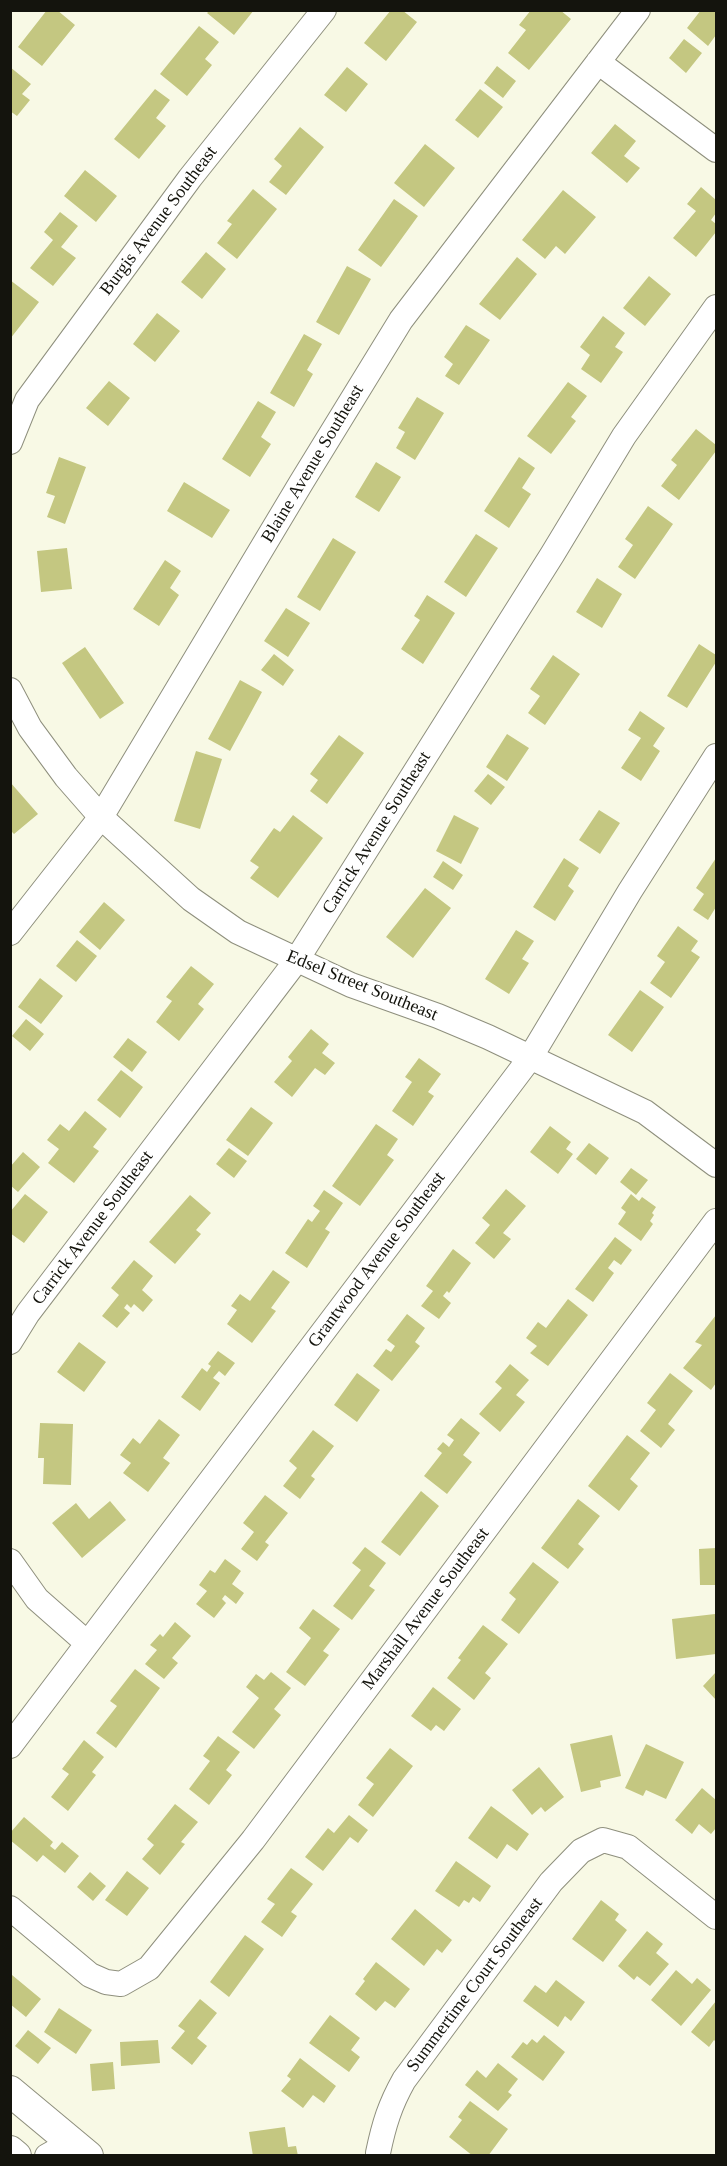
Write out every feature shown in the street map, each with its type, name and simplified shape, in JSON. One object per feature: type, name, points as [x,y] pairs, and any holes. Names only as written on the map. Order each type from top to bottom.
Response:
[{"type":"main road","points":[[10,2091],[69,2152]]},
{"type":"main road","points":[[10,2151],[16,2156]]},
{"type":"street","name":"Burgis Avenue Southeast","points":[[10,442],[27,400],[190,178],[324,10]]},
{"type":"street","name":"Blaine Avenue Southeast","points":[[10,933],[101,817],[401,320],[638,10]]},
{"type":"street","points":[[598,62],[717,150]]},
{"type":"street","name":"Carrick Avenue Southeast","points":[[10,1342],[28,1313],[296,961],[552,555],[624,436],[717,307]]},
{"type":"street","name":"Edsel Street Southeast","points":[[10,690],[30,728],[66,777],[101,817],[191,898],[238,932],[351,985],[438,1016],[488,1037],[645,1112],[717,1164]]},
{"type":"street","name":"Grantwood Avenue Southeast","points":[[10,1746],[530,1058],[630,891],[717,756]]},
{"type":"street","name":"Marshall Avenue Southeast","points":[[10,1908],[90,1976],[106,1982],[121,1984],[149,1968],[253,1840],[717,1221]]},
{"type":"street","points":[[10,1561],[37,1599],[87,1644]]},
{"type":"street","name":"Summertime Court Southeast","points":[[378,2152],[385,2119],[404,2080],[551,1882],[581,1851],[603,1839],[628,1847],[717,1917]]},
{"type":"building","points":[[47,10],[57,10],[75,25],[42,66],[18,47]]},
{"type":"building","points":[[210,10],[254,10],[234,35],[207,13]]},
{"type":"building","points":[[391,10],[402,10],[417,22],[386,61],[364,43]]},
{"type":"building","points":[[531,10],[560,10],[571,19],[529,70],[508,53],[526,30],[519,25]]},
{"type":"building","points":[[701,10],[716,10],[716,35],[708,46],[687,28]]},
{"type":"building","points":[[199,26],[219,42],[205,59],[212,65],[187,96],[160,74]]},
{"type":"building","points":[[684,39],[702,53],[686,73],[669,58]]},
{"type":"building","points":[[497,66],[516,81],[503,98],[484,83]]},
{"type":"building","points":[[10,67],[31,84],[22,94],[30,100],[17,116],[10,111]]},
{"type":"building","points":[[347,67],[368,84],[346,112],[324,95]]},
{"type":"building","points":[[155,89],[170,100],[156,118],[166,126],[139,159],[114,139]]},
{"type":"building","points":[[480,89],[503,107],[478,138],[455,120]]},
{"type":"building","points":[[615,124],[636,141],[624,156],[640,168],[627,183],[591,153]]},
{"type":"building","points":[[300,127],[324,147],[286,195],[269,182],[282,166],[274,159]]},
{"type":"building","points":[[425,144],[455,168],[424,207],[394,183]]},
{"type":"building","points":[[85,170],[117,196],[96,222],[64,196]]},
{"type":"building","points":[[701,187],[716,200],[716,213],[711,220],[716,224],[716,232],[696,257],[673,238],[696,211],[687,204]]},
{"type":"building","points":[[253,189],[277,209],[237,259],[217,243],[232,224],[227,221]]},
{"type":"building","points":[[563,190],[596,217],[565,254],[556,246],[545,259],[522,240]]},
{"type":"building","points":[[394,199],[418,216],[381,267],[358,250]]},
{"type":"building","points":[[60,212],[78,226],[61,247],[76,258],[53,286],[30,268],[53,240],[44,232]]},
{"type":"building","points":[[206,252],[226,269],[202,299],[181,282]]},
{"type":"building","points":[[517,257],[537,274],[500,320],[479,304]]},
{"type":"building","points":[[347,266],[371,279],[339,335],[316,322]]},
{"type":"building","points":[[649,276],[671,294],[645,326],[623,308]]},
{"type":"building","points":[[10,280],[39,302],[10,339]]},
{"type":"building","points":[[157,313],[180,331],[155,362],[133,344]]},
{"type":"building","points":[[603,316],[625,333],[615,347],[623,352],[601,383],[581,369],[590,355],[580,347]]},
{"type":"building","points":[[466,325],[490,340],[459,385],[445,376],[453,364],[444,357]]},
{"type":"building","points":[[304,334],[322,344],[307,370],[313,374],[294,407],[270,393]]},
{"type":"building","points":[[109,381],[130,398],[108,426],[86,408]]},
{"type":"building","points":[[568,382],[587,396],[571,417],[576,421],[551,454],[527,436]]},
{"type":"building","points":[[417,397],[444,413],[415,460],[396,448],[405,432],[398,428]]},
{"type":"building","points":[[258,401],[276,412],[261,437],[271,444],[250,477],[222,459]]},
{"type":"building","points":[[696,429],[716,445],[716,451],[679,500],[661,486],[677,465],[671,460]]},
{"type":"building","points":[[59,457],[86,467],[65,524],[47,517],[55,496],[46,493]]},
{"type":"building","points":[[519,457],[535,468],[522,488],[531,494],[509,528],[484,511]]},
{"type":"building","points":[[376,462],[401,477],[379,512],[355,497]]},
{"type":"building","points":[[184,482],[230,510],[212,538],[167,511]]},
{"type":"building","points":[[648,506],[673,524],[635,579],[618,567],[633,545],[625,539]]},
{"type":"building","points":[[476,534],[498,548],[466,597],[444,582]]},
{"type":"building","points":[[333,538],[356,552],[320,611],[297,597]]},
{"type":"building","points":[[67,548],[72,589],[41,592],[37,551]]},
{"type":"building","points":[[165,560],[181,571],[170,588],[179,595],[159,626],[133,609]]},
{"type":"building","points":[[597,578],[622,594],[602,628],[576,612]]},
{"type":"building","points":[[427,595],[455,613],[423,664],[401,649],[420,620],[414,616]]},
{"type":"building","points":[[286,608],[310,623],[288,657],[264,641]]},
{"type":"building","points":[[699,644],[716,655],[716,662],[687,708],[667,696]]},
{"type":"building","points":[[85,647],[124,703],[100,719],[62,663]]},
{"type":"building","points":[[274,654],[294,670],[283,686],[261,670]]},
{"type":"building","points":[[553,655],[580,674],[545,725],[528,713],[540,696],[530,689]]},
{"type":"building","points":[[240,680],[262,692],[230,751],[208,739]]},
{"type":"building","points":[[640,711],[665,728],[653,746],[660,751],[641,781],[621,768],[641,738],[628,730]]},
{"type":"building","points":[[507,734],[529,748],[507,781],[486,767]]},
{"type":"building","points":[[339,735],[364,753],[327,804],[310,791],[318,780],[310,774]]},
{"type":"building","points":[[196,751],[222,759],[200,829],[174,821]]},
{"type":"building","points":[[488,774],[505,787],[491,805],[474,791]]},
{"type":"building","points":[[10,782],[38,814],[14,834],[10,830]]},
{"type":"building","points":[[599,810],[620,823],[600,854],[579,840]]},
{"type":"building","points":[[293,815],[323,838],[278,898],[250,878],[259,867],[250,861],[274,828],[280,832]]},
{"type":"building","points":[[454,815],[479,828],[461,864],[436,851]]},
{"type":"building","points":[[564,858],[579,868],[568,886],[574,891],[555,921],[533,907]]},
{"type":"building","points":[[716,858],[716,907],[708,920],[693,910],[704,894],[696,888]]},
{"type":"building","points":[[443,861],[463,875],[453,890],[433,877]]},
{"type":"building","points":[[425,888],[451,908],[413,958],[386,937]]},
{"type":"building","points":[[104,902],[125,920],[100,950],[79,932]]},
{"type":"building","points":[[678,926],[698,941],[691,951],[700,957],[671,998],[650,983],[665,962],[657,956]]},
{"type":"building","points":[[516,930],[534,941],[522,959],[529,963],[509,994],[485,979]]},
{"type":"building","points":[[77,940],[97,956],[76,982],[56,966]]},
{"type":"building","points":[[191,966],[214,984],[198,1004],[204,1009],[179,1041],[156,1022],[172,1001],[166,997]]},
{"type":"building","points":[[40,978],[63,996],[41,1024],[18,1007]]},
{"type":"building","points":[[640,990],[664,1007],[632,1052],[608,1035]]},
{"type":"building","points":[[26,1019],[44,1034],[30,1051],[12,1036]]},
{"type":"building","points":[[311,1029],[329,1044],[322,1053],[335,1063],[325,1075],[315,1068],[292,1097],[274,1082],[292,1061],[288,1057]]},
{"type":"building","points":[[128,1038],[147,1052],[132,1072],[113,1057]]},
{"type":"building","points":[[419,1058],[441,1074],[428,1092],[434,1096],[413,1126],[392,1111],[412,1082],[405,1077]]},
{"type":"building","points":[[121,1070],[143,1087],[120,1118],[97,1100]]},
{"type":"building","points":[[251,1107],[273,1123],[248,1156],[226,1140]]},
{"type":"building","points":[[85,1111],[107,1129],[93,1147],[99,1151],[74,1183],[48,1163],[59,1149],[47,1140],[60,1124],[69,1131]]},
{"type":"building","points":[[376,1124],[398,1139],[387,1155],[394,1160],[360,1206],[332,1186]]},
{"type":"building","points":[[550,1126],[571,1142],[566,1149],[573,1154],[558,1174],[530,1152]]},
{"type":"building","points":[[589,1143],[609,1158],[596,1175],[576,1159]]},
{"type":"building","points":[[229,1148],[247,1161],[234,1178],[216,1164]]},
{"type":"building","points":[[23,1152],[40,1167],[18,1192],[10,1185],[10,1167]]},
{"type":"building","points":[[631,1168],[648,1180],[636,1195],[620,1182]]},
{"type":"building","points":[[506,1189],[526,1206],[503,1233],[511,1239],[494,1259],[475,1243],[490,1225],[482,1218]]},
{"type":"building","points":[[324,1190],[343,1203],[325,1229],[330,1232],[307,1268],[285,1253],[308,1219],[312,1222],[320,1211],[313,1206]]},
{"type":"building","points":[[25,1194],[48,1212],[24,1243],[10,1233],[10,1212]]},
{"type":"building","points":[[631,1194],[639,1201],[642,1197],[656,1207],[650,1221],[653,1224],[641,1241],[618,1224],[626,1212],[621,1208]]},
{"type":"building","points":[[190,1195],[211,1213],[196,1230],[201,1234],[175,1264],[149,1242]]},
{"type":"building","points":[[615,1237],[632,1250],[621,1265],[614,1260],[608,1268],[614,1273],[593,1302],[575,1289]]},
{"type":"building","points":[[453,1249],[471,1263],[449,1293],[447,1291],[443,1296],[451,1303],[439,1319],[421,1306],[433,1291],[426,1286]]},
{"type":"building","points":[[134,1260],[153,1276],[142,1290],[153,1300],[143,1312],[134,1304],[131,1308],[127,1304],[124,1308],[130,1313],[117,1328],[102,1316],[119,1295],[111,1288]]},
{"type":"building","points":[[273,1270],[290,1282],[271,1308],[276,1311],[252,1343],[227,1324],[237,1310],[231,1306],[240,1294],[250,1301]]},
{"type":"building","points":[[568,1299],[588,1315],[548,1366],[530,1353],[537,1346],[526,1338],[538,1322],[546,1328]]},
{"type":"building","points":[[407,1314],[425,1328],[415,1342],[420,1346],[392,1381],[373,1366],[386,1349],[391,1352],[395,1346],[387,1340]]},
{"type":"building","points":[[716,1315],[716,1383],[711,1390],[683,1368],[702,1345],[695,1342]]},
{"type":"building","points":[[79,1342],[106,1362],[84,1392],[57,1372]]},
{"type":"building","points":[[218,1351],[235,1363],[225,1376],[219,1371],[213,1378],[220,1383],[200,1411],[181,1397],[202,1368],[207,1372],[211,1366],[208,1364]]},
{"type":"building","points":[[510,1364],[529,1380],[516,1395],[525,1402],[500,1432],[479,1414],[502,1388],[495,1382]]},
{"type":"building","points":[[357,1373],[380,1390],[357,1422],[334,1405]]},
{"type":"building","points":[[670,1373],[693,1391],[668,1424],[675,1430],[661,1448],[640,1431],[656,1410],[647,1403]]},
{"type":"building","points":[[461,1418],[480,1433],[463,1455],[472,1462],[447,1494],[424,1476],[442,1453],[437,1449],[443,1442],[449,1447],[454,1440],[447,1435]]},
{"type":"building","points":[[159,1419],[180,1435],[163,1458],[170,1463],[148,1492],[123,1473],[131,1463],[120,1455],[133,1438],[140,1444]]},
{"type":"building","points":[[40,1423],[73,1424],[71,1485],[43,1484],[44,1458],[38,1458]]},
{"type":"building","points":[[313,1430],[334,1446],[311,1476],[315,1479],[300,1499],[283,1486],[297,1468],[289,1461]]},
{"type":"building","points":[[627,1435],[650,1453],[630,1479],[638,1486],[619,1511],[588,1486]]},
{"type":"building","points":[[421,1491],[439,1506],[400,1556],[381,1542]]},
{"type":"building","points":[[265,1495],[288,1513],[265,1542],[269,1545],[257,1561],[241,1549],[254,1532],[243,1523]]},
{"type":"building","points":[[578,1499],[600,1516],[578,1544],[584,1549],[568,1569],[541,1548]]},
{"type":"building","points":[[110,1501],[126,1520],[82,1558],[52,1523],[76,1503],[89,1519]]},
{"type":"building","points":[[365,1547],[386,1563],[369,1586],[375,1590],[352,1620],[333,1606],[361,1570],[352,1563]]},
{"type":"building","points":[[716,1548],[716,1585],[700,1585],[699,1549]]},
{"type":"building","points":[[225,1559],[241,1571],[232,1584],[244,1593],[236,1604],[225,1595],[222,1599],[226,1603],[214,1618],[196,1604],[207,1591],[199,1585],[210,1570],[215,1573]]},
{"type":"building","points":[[533,1562],[559,1582],[519,1634],[501,1620],[516,1599],[509,1593]]},
{"type":"building","points":[[313,1609],[340,1629],[323,1651],[329,1655],[305,1686],[286,1672],[311,1638],[299,1628]]},
{"type":"building","points":[[715,1614],[716,1654],[676,1659],[672,1619]]},
{"type":"building","points":[[175,1622],[191,1636],[172,1658],[178,1663],[164,1679],[145,1664],[157,1650],[150,1645],[160,1634],[163,1637]]},
{"type":"building","points":[[483,1625],[508,1644],[485,1673],[491,1678],[474,1700],[447,1678],[461,1660],[458,1658]]},
{"type":"building","points":[[135,1669],[160,1688],[116,1748],[96,1733],[117,1706],[110,1701]]},
{"type":"building","points":[[271,1672],[291,1688],[274,1709],[281,1715],[254,1749],[232,1732],[259,1698],[246,1687],[256,1674],[264,1680]]},
{"type":"building","points":[[716,1672],[716,1700],[703,1686]]},
{"type":"building","points":[[433,1687],[461,1709],[444,1731],[436,1725],[431,1731],[411,1716]]},
{"type":"building","points":[[612,1735],[621,1776],[600,1781],[601,1787],[581,1792],[570,1744]]},
{"type":"building","points":[[218,1736],[240,1752],[226,1770],[232,1775],[209,1805],[189,1789],[210,1761],[203,1756]]},
{"type":"building","points":[[84,1740],[104,1757],[92,1772],[96,1775],[68,1811],[51,1797],[69,1774],[62,1769]]},
{"type":"building","points":[[646,1744],[684,1762],[666,1799],[646,1790],[643,1796],[625,1788]]},
{"type":"building","points":[[390,1748],[413,1766],[373,1817],[358,1805],[374,1784],[366,1778]]},
{"type":"building","points":[[539,1767],[564,1797],[545,1812],[541,1807],[532,1815],[512,1790]]},
{"type":"building","points":[[702,1788],[716,1800],[716,1828],[711,1834],[699,1824],[692,1834],[675,1820]]},
{"type":"building","points":[[175,1804],[198,1822],[181,1842],[185,1844],[160,1875],[142,1859],[154,1845],[147,1839]]},
{"type":"building","points":[[491,1806],[529,1834],[517,1851],[507,1844],[497,1859],[468,1838]]},
{"type":"building","points":[[349,1815],[368,1830],[358,1843],[350,1837],[323,1871],[305,1857],[328,1828],[334,1833]]},
{"type":"building","points":[[24,1817],[53,1842],[50,1846],[55,1850],[62,1842],[79,1856],[65,1873],[43,1855],[37,1862],[10,1840],[10,1833]]},
{"type":"building","points":[[456,1861],[491,1886],[480,1902],[473,1897],[469,1903],[464,1900],[459,1907],[435,1891]]},
{"type":"building","points":[[291,1868],[313,1884],[291,1912],[297,1916],[282,1937],[261,1922],[275,1904],[267,1899]]},
{"type":"building","points":[[127,1871],[149,1888],[127,1916],[105,1900]]},
{"type":"building","points":[[90,1872],[106,1886],[93,1901],[77,1887]]},
{"type":"building","points":[[601,1900],[619,1914],[615,1920],[627,1930],[603,1962],[572,1939]]},
{"type":"building","points":[[415,1909],[452,1940],[442,1953],[437,1949],[424,1966],[391,1939]]},
{"type":"building","points":[[647,1931],[663,1944],[656,1953],[669,1964],[650,1986],[637,1976],[634,1980],[618,1966]]},
{"type":"building","points":[[245,1935],[264,1949],[229,1997],[210,1982]]},
{"type":"building","points":[[376,1962],[410,1989],[395,2008],[385,2001],[376,2011],[355,1994]]},
{"type":"building","points":[[676,1970],[692,1984],[697,1978],[711,1990],[681,2026],[651,2000]]},
{"type":"building","points":[[12,1975],[41,1999],[26,2017],[10,2004]]},
{"type":"building","points":[[556,1980],[585,2002],[571,2021],[565,2016],[558,2027],[523,2001],[535,1985],[546,1993]]},
{"type":"building","points":[[200,1999],[217,2013],[197,2038],[207,2046],[192,2065],[171,2048],[185,2031],[178,2026]]},
{"type":"building","points":[[716,2001],[716,2042],[714,2040],[709,2047],[691,2032]]},
{"type":"building","points":[[59,2008],[92,2030],[76,2054],[44,2032]]},
{"type":"building","points":[[330,2015],[360,2038],[351,2050],[360,2057],[349,2072],[309,2043]]},
{"type":"building","points":[[28,2030],[51,2048],[38,2064],[15,2046]]},
{"type":"building","points":[[544,2035],[565,2052],[543,2081],[511,2057],[523,2042],[527,2045],[532,2039],[537,2043]]},
{"type":"building","points":[[158,2040],[160,2063],[121,2066],[120,2042]]},
{"type":"building","points":[[300,2058],[336,2086],[324,2103],[313,2095],[303,2108],[281,2091],[291,2079],[287,2076]]},
{"type":"building","points":[[113,2062],[115,2089],[92,2091],[90,2064]]},
{"type":"building","points":[[498,2063],[518,2079],[508,2092],[512,2095],[498,2111],[465,2085],[477,2070],[486,2078]]},
{"type":"building","points":[[470,2101],[508,2129],[488,2156],[473,2156],[449,2137],[462,2120],[458,2117]]},
{"type":"building","points":[[285,2127],[288,2147],[296,2146],[298,2156],[253,2156],[249,2132]]}]
